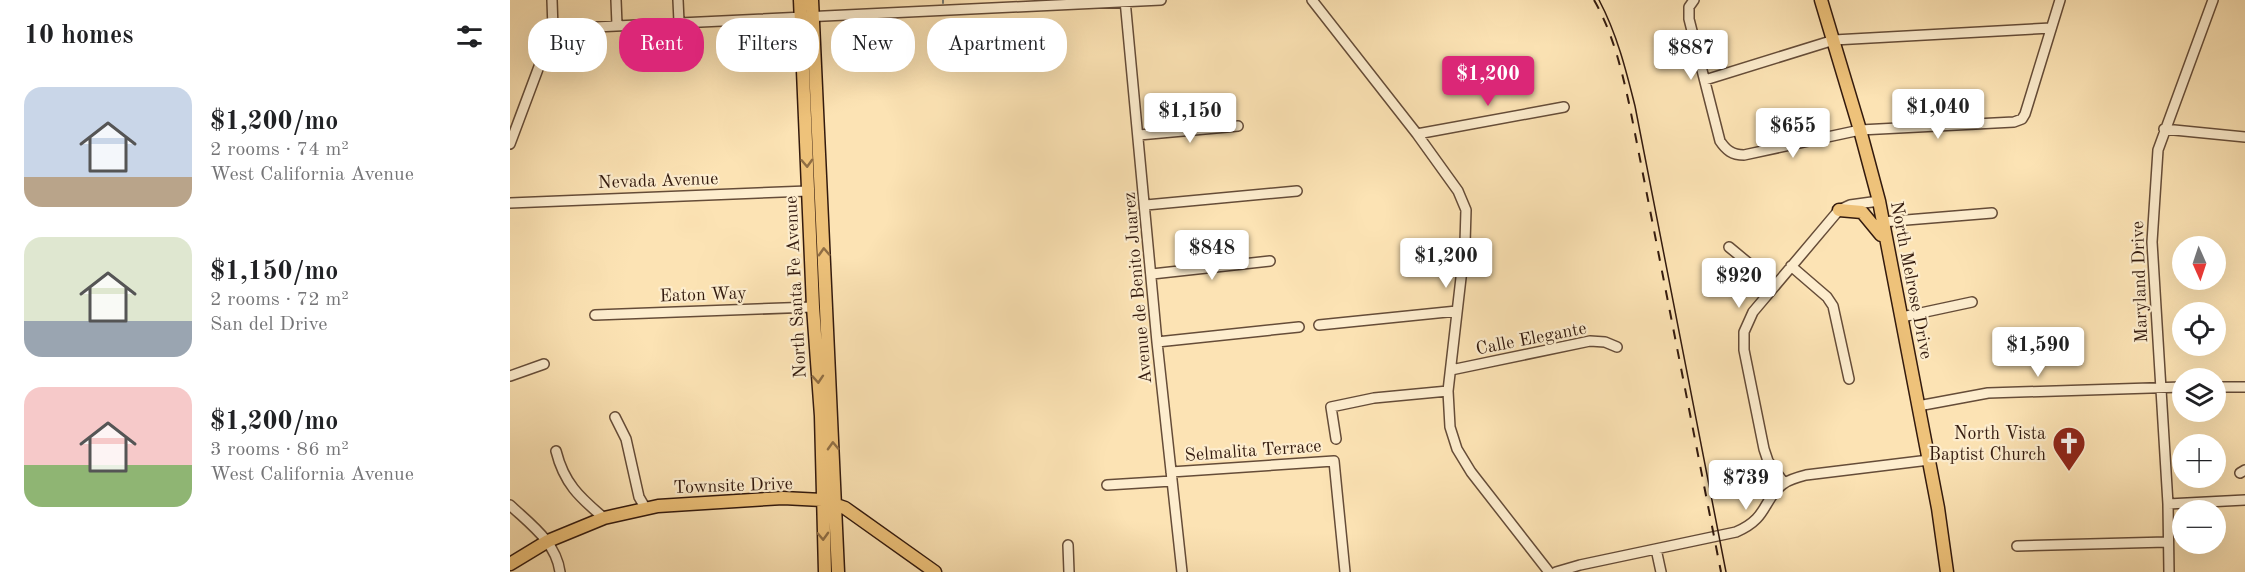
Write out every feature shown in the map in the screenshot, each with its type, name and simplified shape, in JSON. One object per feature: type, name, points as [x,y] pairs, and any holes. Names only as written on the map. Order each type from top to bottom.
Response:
[{"type":"main road","name":"North Santa Fe Avenue","points":[[800,0],[806,15],[819,141],[838,572]]},
{"type":"main road","name":"North Santa Fe Avenue","points":[[812,0],[806,15],[803,91],[820,405],[825,572]]},
{"type":"main road","name":"North Melrose Drive","points":[[1821,0],[1879,201],[1929,459],[1947,572]]},
{"type":"main road","points":[[803,91],[811,108],[813,137],[819,141]]},
{"type":"main road","points":[[1839,210],[1862,212],[1874,224],[1886,242]]},
{"type":"main road","name":"Townsite Drive","points":[[510,564],[548,541],[604,518],[658,506],[783,498],[822,500],[849,510],[935,572]]},
{"type":"street","points":[[552,0],[553,18]]},
{"type":"street","points":[[607,26],[617,25],[616,0]]},
{"type":"street","points":[[678,0],[679,18]]},
{"type":"street","points":[[933,0],[933,10]]},
{"type":"street","points":[[704,21],[933,10],[1027,3],[1161,0]]},
{"type":"street","points":[[1312,0],[1417,134],[1458,191],[1466,210],[1465,243],[1448,391],[1450,427],[1457,449],[1471,472],[1549,572]]},
{"type":"street","points":[[1694,0],[1689,7],[1689,19],[1720,141],[1730,152],[1744,155],[1860,130],[2014,122],[2022,119],[2060,0]]},
{"type":"street","name":"Maryland Drive","points":[[2169,572],[2162,387],[2154,311],[2152,242],[2158,150],[2213,0]]},
{"type":"street","name":"Avenue de Benito Juarez","points":[[1125,1],[1157,342],[1182,572]]},
{"type":"street","points":[[1705,80],[1834,40],[2051,28]]},
{"type":"street","points":[[510,144],[537,72]]},
{"type":"street","points":[[1417,134],[1564,107]]},
{"type":"street","points":[[1139,135],[1238,126]]},
{"type":"street","points":[[2164,129],[2245,137]]},
{"type":"street","points":[[1724,161],[1730,152]]},
{"type":"street","name":"Nevada Avenue","points":[[510,203],[808,191]]},
{"type":"street","points":[[1146,206],[1297,191]]},
{"type":"street","points":[[1784,483],[1768,461],[1764,449],[1744,350],[1743,332],[1753,312],[1839,210],[1850,205],[1879,201]]},
{"type":"street","points":[[1882,222],[1992,213]]},
{"type":"street","points":[[1729,247],[1775,285]]},
{"type":"street","points":[[1152,274],[1270,261]]},
{"type":"street","points":[[1791,266],[1827,297],[1833,306],[1849,379]]},
{"type":"street","points":[[1902,317],[1972,302]]},
{"type":"street","name":"Eaton Way","points":[[596,315],[813,307]]},
{"type":"street","points":[[1319,325],[1457,311]]},
{"type":"street","points":[[1157,342],[1299,327]]},
{"type":"street","name":"Calle Elegante","points":[[1451,370],[1590,341],[1605,342],[1617,347]]},
{"type":"street","points":[[510,376],[544,364]]},
{"type":"street","points":[[1918,406],[1988,393],[2172,387]]},
{"type":"street","points":[[2226,387],[2245,387]]},
{"type":"street","points":[[1336,440],[1331,407],[1374,398],[1448,391]]},
{"type":"street","points":[[615,417],[626,439],[639,497],[645,509]]},
{"type":"street","points":[[556,451],[566,479],[577,495],[604,518]]},
{"type":"street","points":[[1556,572],[1745,528],[1760,517],[1784,483],[1806,475],[1929,459]]},
{"type":"street","name":"Selmalita Terrace","points":[[1172,476],[1334,461],[1345,572]]},
{"type":"street","points":[[1107,485],[1172,476]]},
{"type":"street","points":[[2168,504],[2245,500]]},
{"type":"street","points":[[510,505],[548,541],[560,572]]},
{"type":"street","points":[[2017,546],[2167,542]]},
{"type":"street","points":[[1068,545],[1069,572]]},
{"type":"street","points":[[1656,549],[1660,572]]},
{"type":"tram line","points":[[1599,0],[1616,39],[1635,106],[1726,572]]},
{"type":"railway","points":[[1594,0],[1612,39],[1627,94],[1721,572]]},
{"type":"place","name":"North Vista Baptist Church","points":[[2069,472]]}]
